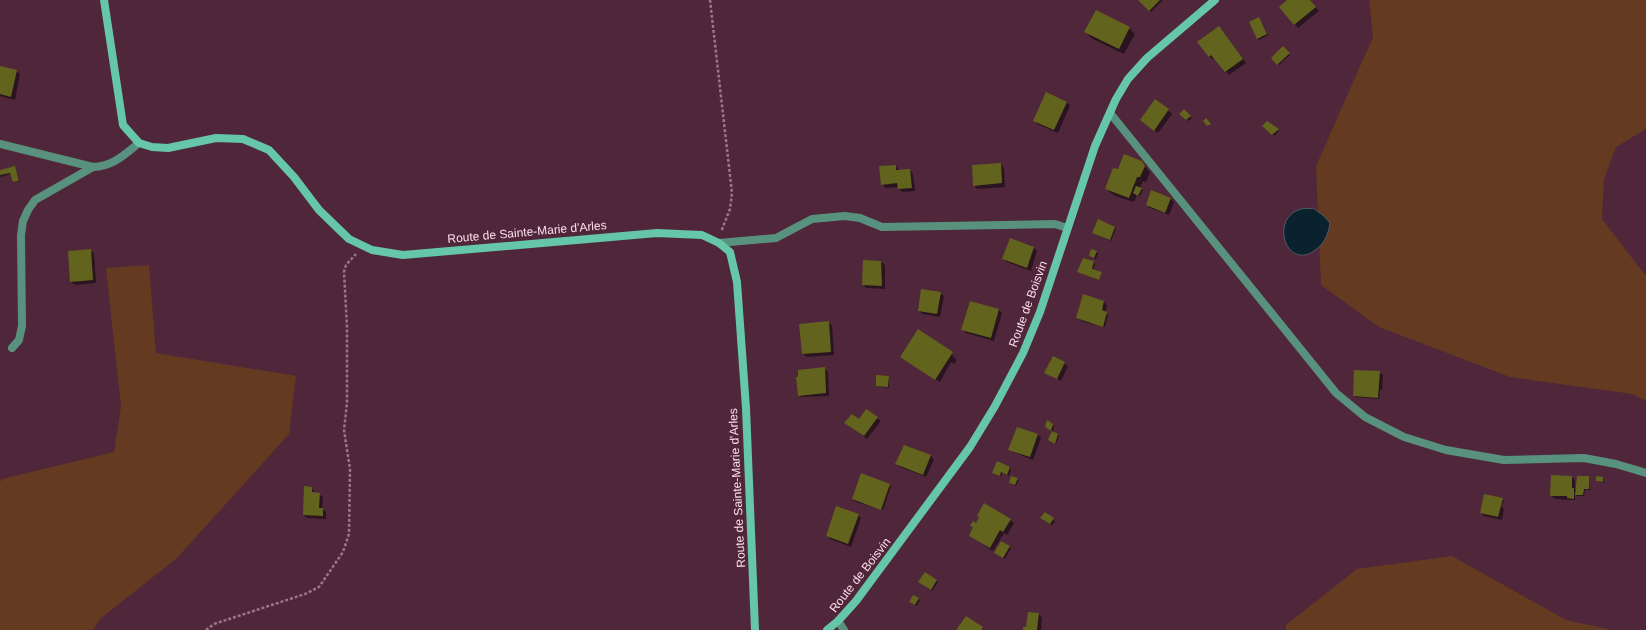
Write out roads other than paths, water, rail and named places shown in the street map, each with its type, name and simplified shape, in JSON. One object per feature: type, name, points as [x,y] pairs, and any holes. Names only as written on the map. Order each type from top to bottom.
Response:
[{"type":"main road","points":[[104,0],[123,125],[139,143]]},
{"type":"main road","name":"Route de Boisvin","points":[[827,630],[838,622],[856,602],[970,447],[995,406],[1031,336],[1095,146],[1128,79],[1147,58],[1215,0]]},
{"type":"main road","name":"Route de Sainte-Marie d'Arles","points":[[139,143],[152,147],[168,148],[216,138],[243,139],[269,150],[294,176],[319,210],[349,239],[372,250],[403,255],[657,233],[702,235],[719,243],[730,252],[738,282],[746,416],[755,630]]},
{"type":"street","points":[[1110,113],[1336,393],[1365,416],[1404,437],[1446,450],[1504,460],[1584,458],[1616,464],[1646,473]]},
{"type":"street","points":[[0,144],[93,168],[105,167],[121,158],[139,143]]},
{"type":"street","points":[[12,348],[19,340],[22,326],[21,235],[23,221],[35,200],[93,168]]},
{"type":"street","points":[[719,243],[776,238],[812,219],[845,216],[860,218],[882,227],[1055,224],[1067,228]]},
{"type":"street","points":[[838,622],[844,630]]},
{"type":"water","points":[[1313,208],[1324,216],[1330,223],[1327,236],[1320,246],[1314,251],[1304,255],[1296,254],[1289,248],[1285,240],[1284,231],[1286,222],[1291,214],[1301,209]]}]
